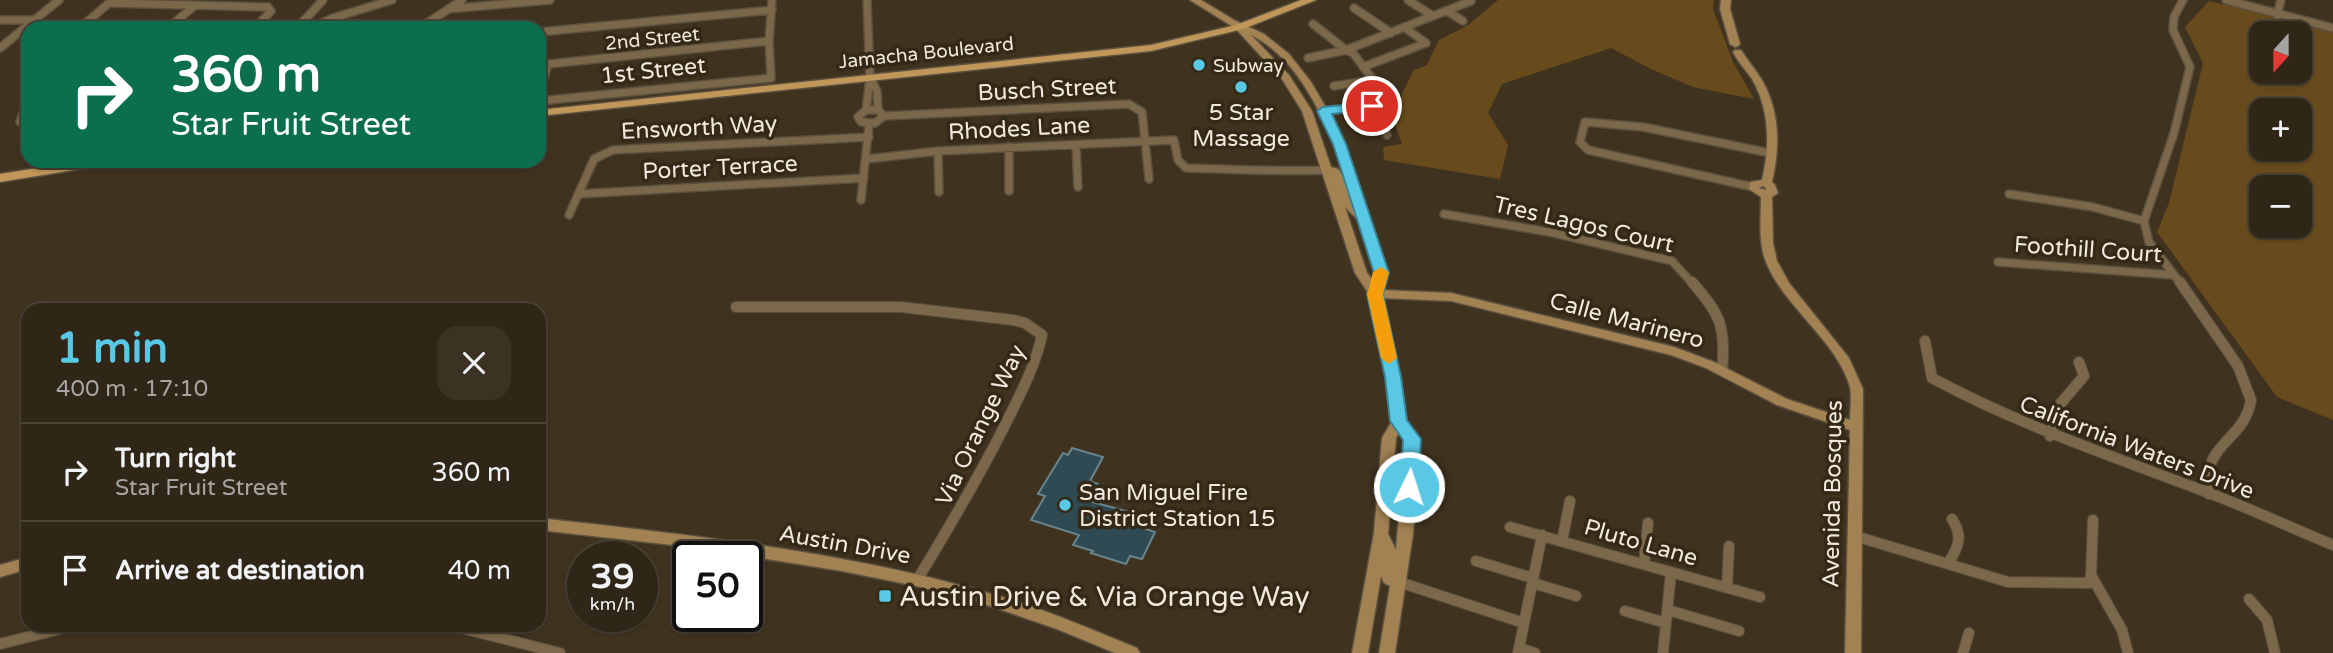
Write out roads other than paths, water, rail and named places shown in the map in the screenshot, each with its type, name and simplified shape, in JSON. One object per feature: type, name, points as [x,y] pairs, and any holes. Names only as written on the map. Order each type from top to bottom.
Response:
[{"type":"main road","points":[[1195,0],[1239,27],[1261,35],[1301,74],[1340,144],[1381,273],[1375,294]]},
{"type":"main road","name":"Jamacha Boulevard","points":[[546,112],[1150,48],[1239,27],[1311,0]]},
{"type":"main road","name":"Avenida Bosques","points":[[1726,0],[1725,9],[1737,48],[1757,79],[1771,111],[1773,131],[1766,189],[1767,243],[1771,261],[1785,285],[1844,361],[1857,389],[1853,653]]},
{"type":"main road","points":[[1239,27],[1289,81],[1307,111],[1361,274],[1375,294],[1393,377],[1399,421],[1412,439],[1406,534],[1387,653]]},
{"type":"main road","points":[[1289,81],[1300,86],[1315,107],[1323,111]]},
{"type":"main road","points":[[0,178],[62,168]]},
{"type":"main road","points":[[1327,170],[1334,171],[1340,177],[1350,207],[1364,219]]},
{"type":"main road","points":[[1753,187],[1757,192],[1766,189]]},
{"type":"main road","name":"Calle Marinero","points":[[1375,294],[1451,297],[1674,351],[1722,371],[1782,402],[1857,428]]},
{"type":"main road","points":[[1360,653],[1381,533],[1389,438],[1399,421]]},
{"type":"main road","name":"Austin Drive","points":[[546,525],[828,561],[917,580],[1013,607],[1132,653]]},
{"type":"main road","points":[[1381,533],[1390,552],[1387,571],[1389,579],[1399,582]]},
{"type":"main road","points":[[0,571],[21,565]]},
{"type":"street","points":[[0,20],[36,20],[59,0]]},
{"type":"street","points":[[250,6],[257,0]]},
{"type":"street","points":[[304,21],[323,0]]},
{"type":"street","points":[[326,21],[392,0]]},
{"type":"street","points":[[430,21],[462,0]]},
{"type":"street","points":[[448,9],[550,0]]},
{"type":"street","points":[[769,41],[772,0]]},
{"type":"street","points":[[866,110],[870,78],[867,0]]},
{"type":"street","points":[[1408,0],[1433,16]]},
{"type":"street","points":[[1308,58],[1346,50],[1471,0]]},
{"type":"street","points":[[2183,0],[2174,17],[2173,30],[2190,67],[2174,133],[2144,221],[2149,242],[2243,372],[2251,400],[2243,424],[2216,449],[2209,465],[2207,483],[2210,494]]},
{"type":"street","points":[[2226,0],[2333,28]]},
{"type":"street","points":[[2277,15],[2281,0]]},
{"type":"street","points":[[88,21],[109,3],[268,7],[271,11],[262,21]]},
{"type":"street","points":[[175,21],[186,10],[202,5]]},
{"type":"street","points":[[1354,8],[1391,33]]},
{"type":"street","points":[[546,31],[772,10]]},
{"type":"street","points":[[1447,10],[1463,21]]},
{"type":"street","points":[[1313,24],[1353,53],[1383,93],[1381,100],[1372,106],[1323,111]]},
{"type":"street","points":[[1363,67],[1426,43],[1404,27]]},
{"type":"street","points":[[0,48],[21,32]]},
{"type":"street","name":"2nd Street","points":[[546,65],[769,41]]},
{"type":"street","name":"1st Street","points":[[546,100],[771,78],[769,41]]},
{"type":"street","points":[[870,78],[877,92],[881,113],[879,122],[869,124],[858,120],[859,114],[866,110],[881,113]]},
{"type":"street","points":[[1334,86],[1373,80]]},
{"type":"street","name":"Busch Street","points":[[881,113],[1125,103],[1142,111],[1149,179]]},
{"type":"street","points":[[1372,106],[1387,135]]},
{"type":"street","points":[[1753,187],[1588,150],[1580,142],[1585,122],[1595,120],[1624,124],[1770,153]]},
{"type":"street","points":[[861,200],[869,124]]},
{"type":"street","name":"Ensworth Way","points":[[569,215],[594,159],[613,150],[869,137]]},
{"type":"street","name":"Rhodes Lane","points":[[867,159],[938,151],[1174,140],[1175,156],[1186,168],[1263,169],[1284,172],[1327,170]]},
{"type":"street","points":[[1076,145],[1079,187]]},
{"type":"street","points":[[1009,148],[1009,191]]},
{"type":"street","points":[[938,151],[939,192]]},
{"type":"street","name":"Porter Terrace","points":[[578,194],[864,178]]},
{"type":"street","points":[[2009,194],[2018,198],[2093,207],[2144,221]]},
{"type":"street","name":"Tres Lagos Court","points":[[1444,214],[1549,232],[1672,261],[1712,305],[1719,319],[1725,341],[1722,371]]},
{"type":"street","name":"Foothill Court","points":[[1998,262],[2174,275]]},
{"type":"street","name":"Via Orange Way","points":[[736,307],[901,307],[1013,320],[1025,323],[1042,335],[1039,354],[995,448],[964,506],[917,580]]},
{"type":"street","name":"California Waters Drive","points":[[1925,341],[1932,378],[1982,407],[2050,436],[2210,494],[2333,545]]},
{"type":"street","points":[[2050,436],[2061,403],[2084,376],[2079,362]]},
{"type":"street","points":[[1563,541],[1570,501]]},
{"type":"street","points":[[1949,562],[1962,542],[1961,531],[1952,519]]},
{"type":"street","points":[[1855,536],[1949,562],[2008,582],[2089,583],[2093,520]]},
{"type":"street","points":[[1644,564],[1648,523]]},
{"type":"street","name":"Pluto Lane","points":[[1510,527],[1760,597]]},
{"type":"street","points":[[1535,653],[1518,650],[1542,535]]},
{"type":"street","points":[[1727,587],[1729,546]]},
{"type":"street","points":[[1476,561],[1576,596]]},
{"type":"street","points":[[1663,653],[1671,572]]},
{"type":"street","points":[[2091,574],[2118,620],[2128,642],[2128,653]]},
{"type":"street","points":[[1399,582],[1524,623]]},
{"type":"street","points":[[2249,598],[2267,620],[2275,653]]},
{"type":"street","points":[[1668,610],[1740,631]]},
{"type":"street","points":[[1625,611],[1666,623]]},
{"type":"street","points":[[0,644],[48,632]]},
{"type":"street","points":[[477,632],[560,653]]},
{"type":"street","points":[[1963,653],[1969,633]]},
{"type":"place","name":"Subway","points":[[1199,65]]},
{"type":"place","name":"5 Star Massage","points":[[1241,87]]},
{"type":"place","name":"San Miguel Fire District Station 15","points":[[1065,505]]},
{"type":"place","name":"Austin Drive & Via Orange Way","points":[[885,596]]}]
